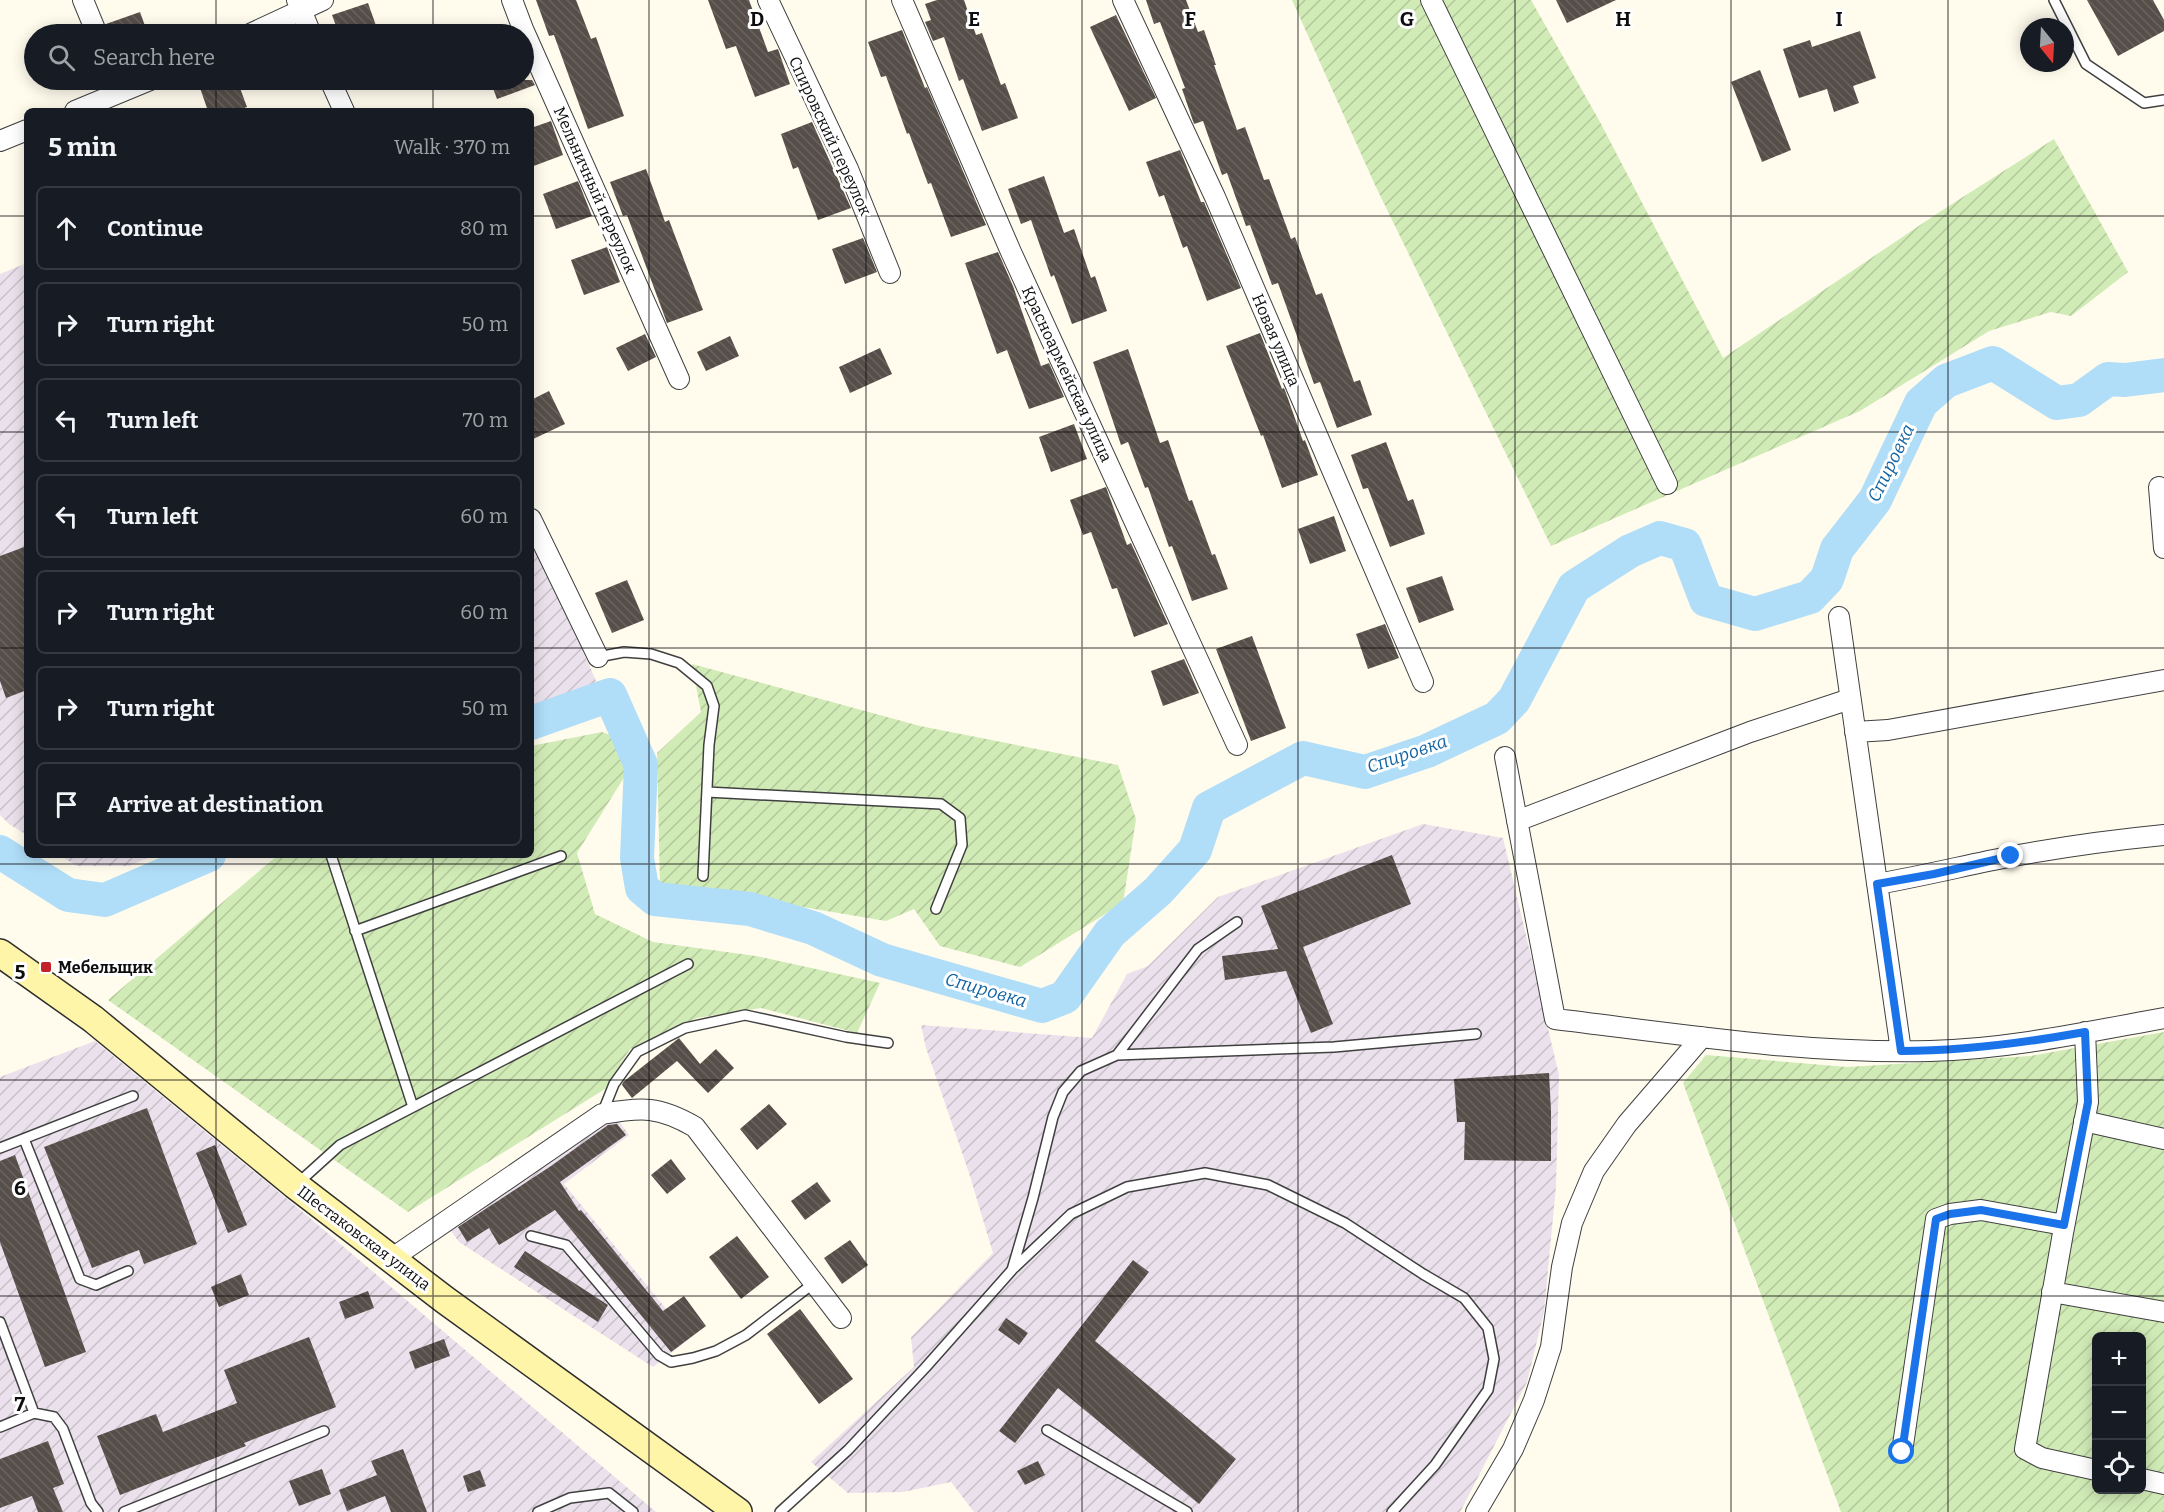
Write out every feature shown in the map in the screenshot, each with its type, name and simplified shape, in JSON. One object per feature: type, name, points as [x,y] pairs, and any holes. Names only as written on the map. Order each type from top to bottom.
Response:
[{"type":"main road","name":"Шестаковская улица","points":[[0,953],[93,1019],[295,1185],[454,1307],[738,1512]]},
{"type":"street","points":[[83,0],[93,24]]},
{"type":"street","points":[[268,24],[299,6],[323,0]]},
{"type":"street","name":"Мельничный переулок","points":[[512,0],[521,24]]},
{"type":"street","name":"Спировский переулок","points":[[768,0],[848,169],[890,273]]},
{"type":"street","name":"Красноармейская улица","points":[[902,0],[1011,252],[1237,745]]},
{"type":"street","name":"Новая улица","points":[[1123,0],[1215,197],[1423,682]]},
{"type":"street","points":[[1431,0],[1667,484]]},
{"type":"street","points":[[299,6],[307,24]]},
{"type":"street","name":"Мельничный переулок","points":[[534,54],[679,379]]},
{"type":"street","points":[[80,108],[111,90]]},
{"type":"street","points":[[335,90],[343,108]]},
{"type":"street","points":[[0,141],[24,131]]},
{"type":"street","points":[[2159,487],[2164,549]]},
{"type":"street","points":[[534,525],[598,657]]},
{"type":"street","points":[[1839,617],[1901,1051]]},
{"type":"street","points":[[1855,732],[1888,730],[2164,680]]},
{"type":"street","points":[[1517,821],[1750,732],[1850,699]]},
{"type":"street","points":[[1505,758],[1554,1019],[1702,1037],[1849,1051],[1933,1051],[2031,1042],[2164,1017]]},
{"type":"street","points":[[1877,884],[1934,874],[2011,856],[2095,842],[2164,835]]},
{"type":"street","points":[[2085,1032],[2088,1102],[2025,1449],[2042,1458],[2092,1469]]},
{"type":"street","points":[[1476,1512],[1513,1449],[1534,1400],[1551,1347],[1562,1267],[1572,1223],[1594,1171],[1627,1124],[1702,1037]]},
{"type":"street","points":[[391,1259],[602,1114],[638,1108],[675,1116],[695,1127],[841,1318]]},
{"type":"street","points":[[2084,1121],[2164,1139]]},
{"type":"street","points":[[1902,1452],[1936,1219],[1950,1214],[1981,1210],[2064,1225]]},
{"type":"street","points":[[2052,1292],[2164,1312]]},
{"type":"street","points":[[2146,1480],[2164,1484]]},
{"type":"lane","points":[[2054,0],[2086,64],[2144,103],[2164,100]]},
{"type":"lane","points":[[598,657],[624,652],[651,654],[679,663],[707,686],[714,706],[709,745],[703,876]]},
{"type":"lane","points":[[707,792],[942,804],[960,818],[962,845],[936,909]]},
{"type":"lane","points":[[355,931],[561,856]]},
{"type":"lane","points":[[331,858],[412,1107]]},
{"type":"lane","points":[[1117,1055],[1198,949],[1237,922]]},
{"type":"lane","points":[[295,1185],[340,1145],[688,964]]},
{"type":"lane","points":[[602,1114],[614,1084],[637,1053],[685,1028],[745,1015],[846,1037],[888,1042]]},
{"type":"lane","points":[[1012,1270],[1053,1117],[1063,1092],[1081,1071],[1117,1055],[1334,1047],[1476,1034]]},
{"type":"lane","points":[[0,1148],[133,1096]]},
{"type":"lane","points":[[24,1139],[80,1279],[96,1285],[128,1271]]},
{"type":"lane","points":[[780,1512],[848,1450],[1012,1270],[1071,1215],[1127,1187],[1205,1173],[1268,1185],[1345,1223],[1464,1298],[1488,1328],[1494,1359],[1488,1390],[1435,1465],[1392,1512]]},
{"type":"lane","points":[[531,1236],[566,1245],[659,1355],[671,1362],[716,1351],[746,1335],[814,1283]]},
{"type":"lane","points":[[0,1322],[34,1413]]},
{"type":"lane","points":[[0,1427],[34,1413],[54,1417],[63,1429],[91,1503],[98,1512]]},
{"type":"lane","points":[[1047,1430],[1187,1512]]},
{"type":"lane","points":[[124,1512],[324,1431]]},
{"type":"lane","points":[[538,1512],[570,1498],[609,1493],[633,1512]]},
{"type":"shaded area","points":[[24,264],[24,833],[0,815],[0,274]]},
{"type":"shaded area","points":[[534,543],[597,683],[534,706]]},
{"type":"shaded area","points":[[1423,824],[1503,838],[1559,1075],[1556,1186],[1544,1312],[1527,1382],[1460,1512],[974,1512],[951,1482],[903,1492],[848,1493],[811,1462],[914,1367],[911,1337],[993,1253],[969,1173],[926,1048],[921,1025],[1092,1038],[1127,974],[1148,966],[1218,897]]},
{"type":"shaded area","points":[[64,858],[147,858],[129,866],[77,866]]},
{"type":"shaded area","points":[[95,1041],[298,1208],[656,1512],[0,1512],[0,1077]]},
{"type":"shaded area","points":[[615,1116],[629,1135],[564,1184],[690,1338],[653,1367],[459,1242],[448,1227]]},
{"type":"green space","points":[[1292,0],[1531,0],[1600,122],[1723,358],[1941,211],[2054,139],[2128,272],[2071,316],[2051,312],[1989,331],[1860,411],[1551,546],[1375,185]]},
{"type":"green space","points":[[692,664],[920,726],[1118,765],[1136,819],[1123,903],[1020,967],[940,946],[914,909],[886,921],[660,883],[657,753],[701,712]]},
{"type":"green space","points":[[602,732],[624,740],[633,763],[577,853],[595,914],[653,942],[756,956],[880,983],[857,1033],[761,1008],[697,1018],[630,1049],[605,1089],[408,1212],[108,1000],[274,858],[534,858],[534,745]]},
{"type":"green space","points":[[2164,1032],[2164,1512],[1841,1512],[1683,1083],[1706,1055],[1847,1067],[2031,1056]]},
{"type":"building","points":[[536,0],[576,0],[591,39],[596,37],[624,116],[588,129],[554,35],[549,36]]},
{"type":"building","points":[[708,0],[749,0],[768,52],[778,49],[790,84],[755,97],[736,46],[726,49]]},
{"type":"building","points":[[937,0],[964,0],[976,35],[982,33],[1001,85],[1005,83],[1018,118],[982,131],[963,79],[959,81],[944,37],[933,41],[925,22],[931,20],[925,4]]},
{"type":"building","points":[[1146,0],[1186,0],[1198,32],[1204,30],[1237,130],[1245,127],[1264,180],[1269,179],[1291,239],[1295,237],[1316,295],[1322,293],[1354,382],[1360,380],[1372,415],[1337,428],[1320,382],[1314,384],[1278,283],[1272,285],[1250,225],[1246,226],[1227,173],[1222,175],[1203,121],[1194,124],[1182,89],[1185,88],[1160,22],[1154,24]]},
{"type":"building","points":[[1556,0],[1616,0],[1567,23]]},
{"type":"building","points":[[2087,0],[2153,0],[2164,20],[2164,31],[2118,56]]},
{"type":"building","points":[[368,3],[375,24],[335,24],[332,15]]},
{"type":"building","points":[[140,12],[144,24],[106,24]]},
{"type":"building","points":[[1116,15],[1156,98],[1129,111],[1090,27]]},
{"type":"building","points":[[902,30],[925,88],[927,87],[986,225],[951,237],[931,183],[928,184],[909,133],[907,134],[886,76],[881,77],[868,42]]},
{"type":"building","points":[[1860,31],[1876,78],[1853,86],[1859,103],[1834,112],[1827,89],[1799,98],[1783,49],[1810,40],[1812,47]]},
{"type":"building","points":[[1760,70],[1791,150],[1762,162],[1731,82]]},
{"type":"building","points":[[201,90],[241,90],[247,107],[244,108],[207,108]]},
{"type":"building","points":[[494,90],[521,90],[497,99]]},
{"type":"building","points":[[551,121],[563,155],[534,166],[534,127]]},
{"type":"building","points":[[812,122],[851,208],[818,220],[798,167],[793,169],[781,134]]},
{"type":"building","points":[[1180,150],[1201,202],[1204,202],[1241,288],[1207,301],[1187,246],[1183,248],[1164,195],[1159,197],[1146,162]]},
{"type":"building","points":[[646,169],[665,222],[669,220],[703,310],[667,323],[627,215],[623,216],[610,182]]},
{"type":"building","points":[[1044,176],[1064,233],[1074,229],[1091,278],[1095,276],[1107,311],[1072,324],[1054,275],[1051,277],[1031,220],[1021,224],[1008,189]]},
{"type":"building","points":[[578,181],[592,216],[556,229],[543,194]]},
{"type":"building","points":[[863,238],[877,272],[845,284],[832,249]]},
{"type":"building","points":[[607,247],[620,282],[584,295],[571,260]]},
{"type":"building","points":[[998,252],[1013,286],[1041,366],[1049,363],[1064,397],[1029,409],[1007,350],[997,354],[965,263]]},
{"type":"building","points":[[1260,333],[1318,475],[1282,488],[1226,346]]},
{"type":"building","points":[[645,334],[656,357],[628,371],[616,348]]},
{"type":"building","points":[[730,336],[739,356],[706,371],[697,352]]},
{"type":"building","points":[[880,348],[892,374],[850,393],[839,367]]},
{"type":"building","points":[[1128,349],[1160,443],[1168,440],[1189,501],[1192,500],[1212,555],[1215,554],[1228,589],[1192,601],[1172,546],[1169,547],[1148,487],[1145,488],[1128,442],[1121,445],[1093,362]]},
{"type":"building","points":[[549,391],[565,424],[534,439],[534,398]]},
{"type":"building","points":[[1074,424],[1087,459],[1051,472],[1039,437]]},
{"type":"building","points":[[1386,442],[1408,501],[1413,499],[1425,534],[1390,547],[1368,488],[1363,489],[1351,455]]},
{"type":"building","points":[[1106,487],[1127,545],[1131,543],[1168,624],[1134,637],[1117,588],[1112,589],[1091,532],[1083,535],[1070,500]]},
{"type":"building","points":[[1334,516],[1346,551],[1310,564],[1298,529]]},
{"type":"building","points":[[24,547],[24,691],[6,698],[0,681],[0,556]]},
{"type":"building","points":[[1442,576],[1454,610],[1419,623],[1406,588]]},
{"type":"building","points":[[627,580],[644,620],[612,633],[595,593]]},
{"type":"building","points":[[1385,624],[1399,658],[1368,669],[1356,634]]},
{"type":"building","points":[[1252,636],[1286,728],[1251,741],[1216,649]]},
{"type":"building","points":[[1184,659],[1199,693],[1163,706],[1151,671]]},
{"type":"building","points":[[1392,855],[1411,904],[1303,947],[1333,1024],[1311,1033],[1286,971],[1225,980],[1222,956],[1278,949],[1261,906]]},
{"type":"building","points":[[679,1038],[700,1064],[716,1049],[734,1068],[708,1093],[677,1061],[632,1098],[622,1085],[623,1082]]},
{"type":"building","points":[[1549,1073],[1551,1161],[1464,1160],[1465,1122],[1457,1122],[1454,1079]]},
{"type":"building","points":[[769,1104],[787,1124],[757,1150],[740,1129]]},
{"type":"building","points":[[147,1108],[197,1244],[144,1264],[139,1250],[92,1268],[44,1147]]},
{"type":"building","points":[[617,1124],[626,1135],[560,1182],[579,1211],[581,1210],[663,1311],[684,1296],[706,1326],[671,1352],[555,1210],[499,1245],[489,1228],[467,1242],[458,1227],[551,1166],[608,1125]]},
{"type":"building","points":[[215,1145],[247,1225],[228,1233],[196,1153]]},
{"type":"building","points":[[15,1155],[86,1352],[45,1367],[0,1242],[0,1161]]},
{"type":"building","points":[[671,1159],[686,1179],[667,1194],[651,1175]]},
{"type":"building","points":[[817,1182],[831,1201],[805,1220],[791,1201]]},
{"type":"building","points":[[737,1236],[769,1277],[741,1299],[709,1257]]},
{"type":"building","points":[[850,1240],[868,1265],[842,1284],[824,1258]]},
{"type":"building","points":[[525,1251],[608,1305],[598,1322],[514,1267]]},
{"type":"building","points":[[1133,1260],[1149,1272],[1095,1341],[1236,1459],[1199,1504],[1058,1388],[1015,1443],[999,1431]]},
{"type":"building","points":[[241,1274],[249,1295],[219,1307],[211,1287]]},
{"type":"building","points":[[368,1291],[374,1308],[345,1319],[339,1302]]},
{"type":"building","points":[[800,1309],[853,1379],[819,1404],[767,1334]]},
{"type":"building","points":[[1006,1318],[1028,1333],[1019,1345],[998,1330]]},
{"type":"building","points":[[309,1337],[336,1407],[244,1443],[246,1446],[120,1495],[97,1436],[156,1414],[163,1432],[237,1403],[224,1370]]},
{"type":"building","points":[[444,1339],[450,1356],[415,1369],[409,1352]]},
{"type":"building","points":[[48,1441],[64,1484],[53,1488],[63,1512],[38,1512],[32,1496],[0,1508],[0,1459]]},
{"type":"building","points":[[403,1449],[427,1512],[391,1512],[385,1496],[347,1511],[339,1490],[377,1475],[371,1461]]},
{"type":"building","points":[[1038,1461],[1045,1475],[1025,1485],[1017,1471]]},
{"type":"building","points":[[322,1469],[331,1494],[299,1506],[289,1481]]},
{"type":"building","points":[[480,1470],[486,1486],[468,1492],[463,1476]]},
{"type":"waterway","name":"Спировка","points":[[534,722],[610,695],[641,765],[637,858],[642,888],[655,899],[750,909],[813,928],[882,960],[1042,1006],[1065,997],[1110,933],[1158,891],[1195,850],[1209,808],[1303,758],[1365,772],[1427,751],[1497,718],[1514,700],[1574,587],[1630,551],[1660,538],[1685,545],[1706,600],[1755,614],[1810,597],[1827,579],[1837,549],[1875,500],[1921,403],[1946,381],[1993,363],[2057,403],[2079,400],[2108,379],[2125,380],[2164,375]]},
{"type":"waterway","name":"Спировка","points":[[0,852],[68,895],[105,900],[202,858]]},
{"type":"place","name":"Мебельщик","points":[[46,967]]},
{"type":"route","points":[[1902,1452],[1936,1219],[1950,1214],[1981,1210],[2064,1225],[2088,1102],[2088,1073],[2085,1032],[2031,1042],[1933,1051],[1901,1051],[1877,884],[1934,874],[2011,856]]}]
